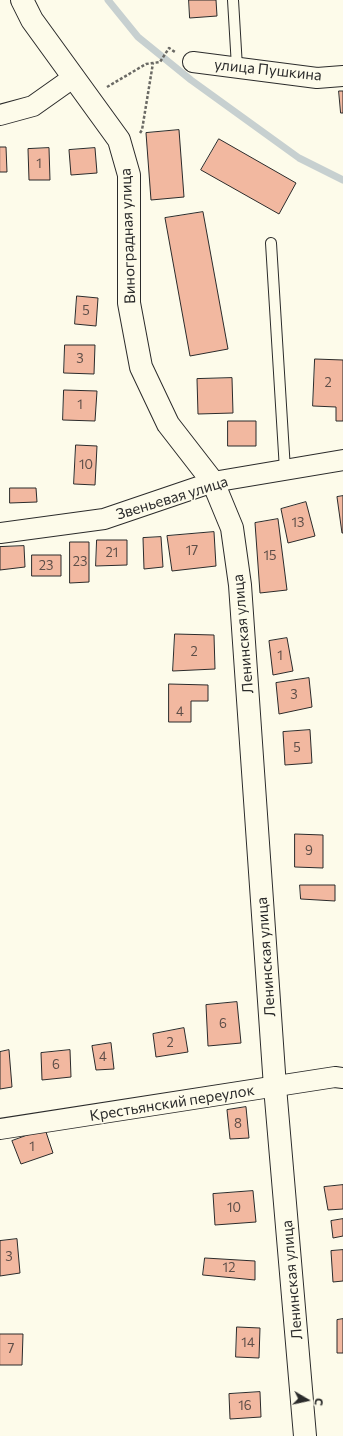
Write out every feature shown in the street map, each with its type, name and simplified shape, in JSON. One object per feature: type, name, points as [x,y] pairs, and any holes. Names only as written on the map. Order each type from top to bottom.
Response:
[{"type":"street","name":"Виноградная улица","points":[[22,0],[32,20],[119,140],[129,175],[129,303],[141,367],[168,424],[213,482]]},
{"type":"street","name":"улица Пушкина","points":[[193,62],[317,78],[343,76]]},
{"type":"street","points":[[0,115],[33,106],[74,77]]},
{"type":"street","name":"Звеньевая улица","points":[[0,533],[104,519],[213,482],[343,460]]},
{"type":"street","name":"Ленинская улица","points":[[213,482],[232,528],[240,585],[275,1087],[305,1436]]},
{"type":"street","name":"Крестьянский переулок","points":[[0,1129],[335,1077],[343,1078]]},
{"type":"lane","points":[[233,0],[237,67]]},
{"type":"lane","points":[[271,243],[285,470]]},
{"type":"path","points":[[89,98],[146,64],[160,62],[169,48]]},
{"type":"path","points":[[124,156],[142,130],[153,63]]},
{"type":"building","points":[[189,0],[216,0],[217,16],[190,18]]},
{"type":"building","points":[[339,91],[343,91],[343,113],[341,113]]},
{"type":"building","points":[[179,130],[184,197],[151,200],[146,133]]},
{"type":"building","points":[[219,139],[296,183],[279,214],[201,170]]},
{"type":"building","points":[[0,147],[6,147],[7,172],[0,172]]},
{"type":"building","points":[[49,148],[50,180],[29,180],[28,149]]},
{"type":"building","points":[[95,148],[97,173],[71,175],[69,150]]},
{"type":"building","points":[[203,212],[228,349],[190,356],[165,218]]},
{"type":"building","points":[[77,296],[98,298],[96,326],[75,324]]},
{"type":"building","points":[[65,345],[95,345],[94,374],[64,373]]},
{"type":"building","points":[[315,359],[343,360],[343,421],[336,421],[336,407],[313,406]]},
{"type":"building","points":[[232,378],[233,413],[198,414],[197,379]]},
{"type":"building","points":[[64,390],[97,391],[95,421],[63,420]]},
{"type":"building","points":[[228,421],[256,421],[256,446],[228,446]]},
{"type":"building","points":[[76,445],[97,446],[95,485],[74,484]]},
{"type":"building","points":[[10,488],[36,488],[37,502],[10,503]]},
{"type":"building","points":[[343,496],[343,533],[342,533],[337,497]]},
{"type":"building","points":[[306,502],[315,536],[288,543],[281,509]]},
{"type":"building","points":[[278,519],[287,590],[260,593],[255,523]]},
{"type":"building","points":[[214,532],[216,566],[172,571],[167,536]]},
{"type":"building","points":[[161,537],[163,567],[144,569],[143,538]]},
{"type":"building","points":[[97,540],[127,540],[127,565],[96,566]]},
{"type":"building","points":[[70,542],[89,542],[89,582],[70,583]]},
{"type":"building","points":[[24,546],[25,567],[0,570],[0,547]]},
{"type":"building","points":[[32,555],[61,555],[61,576],[32,576]]},
{"type":"building","points":[[175,634],[214,635],[215,669],[173,671]]},
{"type":"building","points":[[287,638],[293,671],[273,675],[269,641]]},
{"type":"building","points":[[309,678],[312,707],[279,714],[276,683]]},
{"type":"building","points":[[169,684],[208,685],[208,701],[191,701],[191,722],[169,722]]},
{"type":"building","points":[[310,730],[312,763],[285,765],[283,732]]},
{"type":"building","points":[[295,834],[323,835],[323,868],[295,867]]},
{"type":"building","points":[[300,885],[335,885],[335,901],[301,899]]},
{"type":"building","points":[[237,1002],[241,1043],[208,1046],[206,1005]]},
{"type":"building","points":[[184,1028],[188,1052],[156,1057],[153,1034]]},
{"type":"building","points":[[111,1043],[114,1069],[96,1070],[92,1046]]},
{"type":"building","points":[[9,1050],[12,1087],[0,1089],[0,1052]]},
{"type":"building","points":[[70,1050],[71,1077],[42,1080],[41,1053]]},
{"type":"building","points":[[246,1107],[249,1138],[230,1139],[227,1110]]},
{"type":"building","points":[[45,1129],[53,1153],[21,1164],[12,1141]]},
{"type":"building","points":[[343,1185],[343,1209],[328,1210],[324,1187]]},
{"type":"building","points":[[253,1191],[256,1222],[215,1225],[213,1194]]},
{"type":"building","points":[[343,1219],[343,1236],[333,1238],[331,1221]]},
{"type":"building","points":[[17,1239],[20,1273],[0,1276],[0,1241]]},
{"type":"building","points":[[343,1250],[343,1281],[333,1282],[331,1251]]},
{"type":"building","points":[[205,1258],[255,1261],[255,1280],[203,1275]]},
{"type":"building","points":[[343,1319],[343,1353],[337,1353],[337,1320]]},
{"type":"building","points":[[237,1327],[260,1328],[259,1358],[236,1357]]},
{"type":"building","points":[[0,1334],[23,1334],[22,1365],[0,1365]]},
{"type":"building","points":[[260,1392],[261,1417],[230,1419],[229,1394]]},
{"type":"waterway","points":[[108,0],[138,37],[191,80],[299,158],[343,180]]}]
